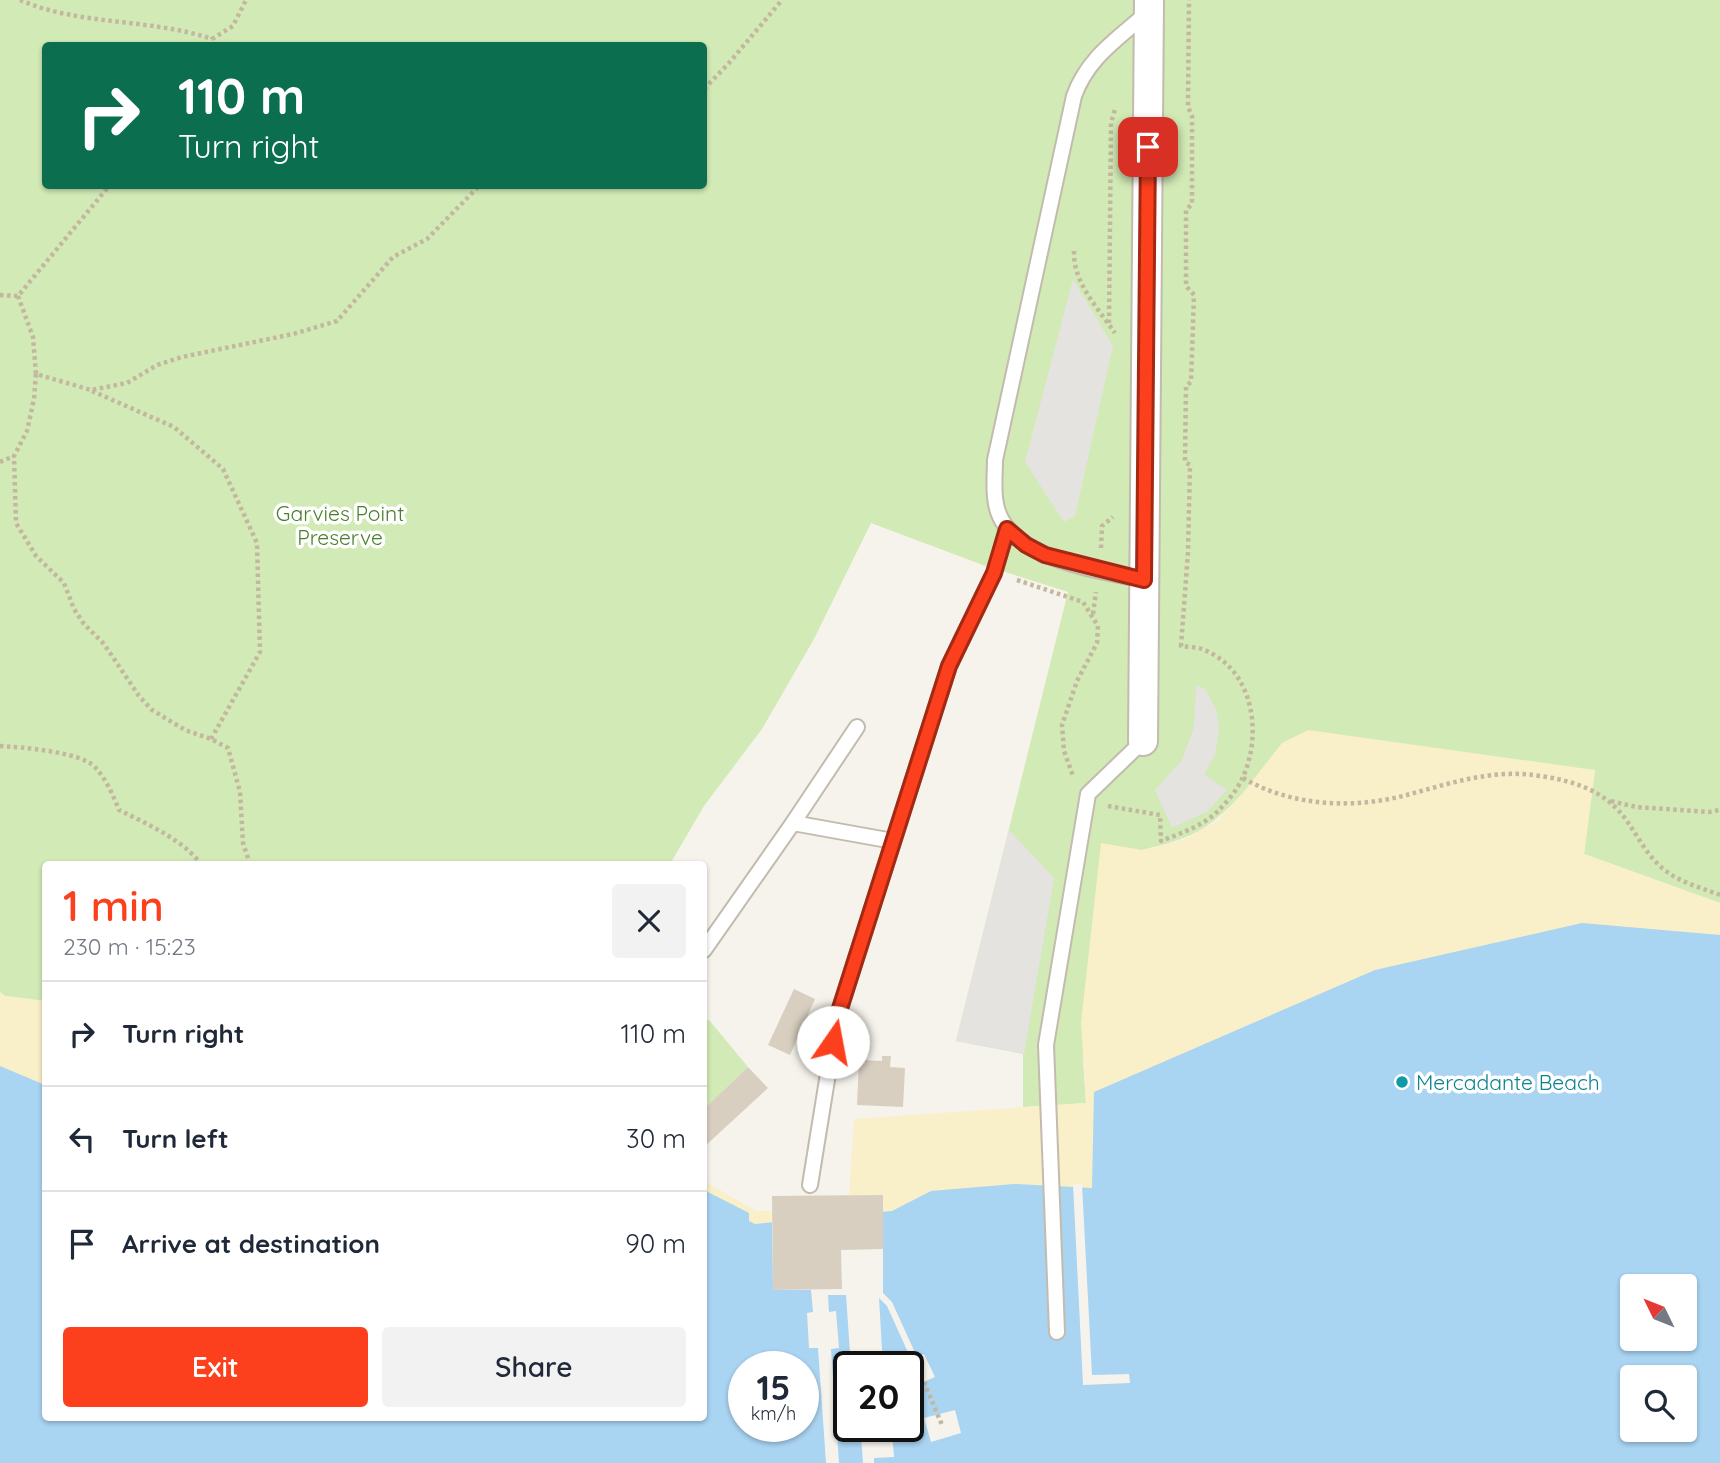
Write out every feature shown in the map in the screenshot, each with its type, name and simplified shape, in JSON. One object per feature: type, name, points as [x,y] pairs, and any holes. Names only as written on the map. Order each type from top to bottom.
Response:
[{"type":"street","points":[[1143,741],[1149,6]]},
{"type":"lane","points":[[1144,580],[1045,555],[1026,545],[1007,529],[996,506],[995,460],[1074,96],[1081,77],[1091,63],[1149,6]]},
{"type":"lane","points":[[810,1185],[837,1018],[949,666],[994,573],[1007,529]]},
{"type":"lane","points":[[707,946],[858,727]]},
{"type":"lane","points":[[1058,1332],[1046,1045],[1088,794],[1143,741]]},
{"type":"lane","points":[[793,823],[893,841]]},
{"type":"path","points":[[20,0],[71,14],[189,31],[212,39]]},
{"type":"path","points":[[212,39],[233,26],[246,0]]},
{"type":"path","points":[[707,86],[782,0]]},
{"type":"path","points":[[994,573],[1083,602],[1098,626],[1097,643],[1077,681],[1062,725],[1064,751],[1073,776],[1088,794],[1107,806],[1160,815],[1161,841],[1193,828],[1216,813],[1243,778],[1253,741],[1254,718],[1248,699],[1228,665],[1201,649],[1181,646],[1188,552],[1190,465],[1185,462],[1186,386],[1191,382],[1194,295],[1186,286],[1186,210],[1192,204],[1192,116],[1188,107],[1189,0]]},
{"type":"path","points":[[18,296],[107,189]]},
{"type":"path","points":[[91,390],[127,383],[157,365],[182,357],[293,334],[337,321],[393,257],[427,239],[476,189]]},
{"type":"path","points":[[1074,251],[1077,275],[1121,342]]},
{"type":"path","points":[[0,295],[18,296]]},
{"type":"path","points":[[18,296],[33,337],[36,374],[27,431],[14,456],[16,523],[36,556],[64,583],[83,624],[104,644],[139,696],[152,710],[185,730],[228,748],[240,792],[243,844],[249,861]]},
{"type":"path","points":[[36,374],[91,390],[174,427],[223,469],[257,543],[260,652],[211,739]]},
{"type":"path","points":[[0,463],[14,456]]},
{"type":"path","points":[[1093,615],[1102,526],[1113,518],[1116,510]]},
{"type":"path","points":[[0,746],[52,751],[93,765],[111,791],[119,810],[154,828],[198,861]]},
{"type":"path","points":[[1243,778],[1274,794],[1334,804],[1400,797],[1476,777],[1520,774],[1585,787],[1611,801],[1650,808],[1709,812],[1720,810]]},
{"type":"path","points":[[1611,801],[1643,847],[1665,871],[1689,884],[1720,895]]},
{"type":"path","points":[[924,1382],[942,1424]]},
{"type":"green space","name":"Garvies Point Preserve","points":[[0,0],[1720,0],[1720,903],[1584,854],[1595,770],[1242,794],[1197,832],[1174,842],[1142,850],[1083,1061],[1086,1103],[1023,1107],[1023,1054],[956,1041],[1068,592],[983,565],[871,523],[814,639],[762,729],[704,806],[672,861],[42,861],[42,1001],[5,996],[0,992]]},
{"type":"green space","points":[[707,1020],[748,1067],[707,1106]]},
{"type":"sand","name":"Mercadante Beach","points":[[1308,730],[1595,770],[1584,854],[1720,903],[1720,1136],[924,1362],[924,1351],[833,1351],[833,1367],[819,1367],[819,1351],[728,1351],[728,1368],[707,1368],[707,1183],[756,1211],[772,1211],[772,1196],[849,1195],[854,1119],[1086,1103],[1081,1022],[1101,843],[1142,850],[1183,840],[1217,821],[1282,743]]},
{"type":"sand","points":[[0,992],[5,996],[42,1001],[42,1206],[0,1182]]},
{"type":"shaded area","points":[[1073,279],[1113,346],[1075,516],[1064,522],[1025,462]]},
{"type":"shaded area","points":[[1196,685],[1205,689],[1216,709],[1219,729],[1215,755],[1204,774],[1227,790],[1208,811],[1172,828],[1155,790],[1182,760],[1194,727]]},
{"type":"shaded area","points":[[1009,830],[1054,878],[1024,1054],[956,1041]]},
{"type":"water","points":[[1582,923],[1720,935],[1720,1463],[0,1463],[0,1066],[42,1084],[42,1421],[707,1421],[707,1192],[749,1213],[749,1221],[755,1224],[892,1211],[931,1191],[1014,1184],[1092,1188],[1094,1092],[1375,970]]},
{"type":"pier","points":[[1073,1184],[1082,1184],[1092,1375],[1129,1374],[1130,1383],[1083,1385]]},
{"type":"pier","points":[[883,1209],[883,1293],[892,1302],[914,1351],[907,1351],[887,1306],[879,1298],[882,1351],[850,1351],[846,1295],[828,1295],[829,1312],[836,1311],[839,1348],[831,1349],[833,1442],[838,1442],[839,1463],[826,1463],[819,1351],[818,1348],[809,1348],[807,1313],[813,1312],[811,1290],[773,1290],[772,1219]]},
{"type":"pier","points":[[924,1354],[935,1377],[924,1382]]},
{"type":"pier","points":[[955,1410],[961,1433],[931,1442],[924,1418]]},
{"type":"pier","points":[[862,1442],[893,1442],[894,1457],[874,1458],[874,1463],[863,1463]]},
{"type":"building","points":[[794,989],[815,999],[790,1055],[768,1045]]},
{"type":"building","points":[[882,1056],[891,1056],[890,1067],[905,1068],[903,1107],[857,1105],[859,1060],[882,1061]]},
{"type":"building","points":[[748,1067],[768,1088],[707,1144],[707,1106]]},
{"type":"building","points":[[883,1195],[883,1249],[841,1250],[842,1289],[773,1290],[772,1196]]},
{"type":"place","name":"Mercadante Beach","points":[[1402,1082]]},
{"type":"route","points":[[833,1042],[837,1018],[949,666],[994,573],[1007,529],[1026,545],[1045,555],[1144,580],[1148,147]]}]
